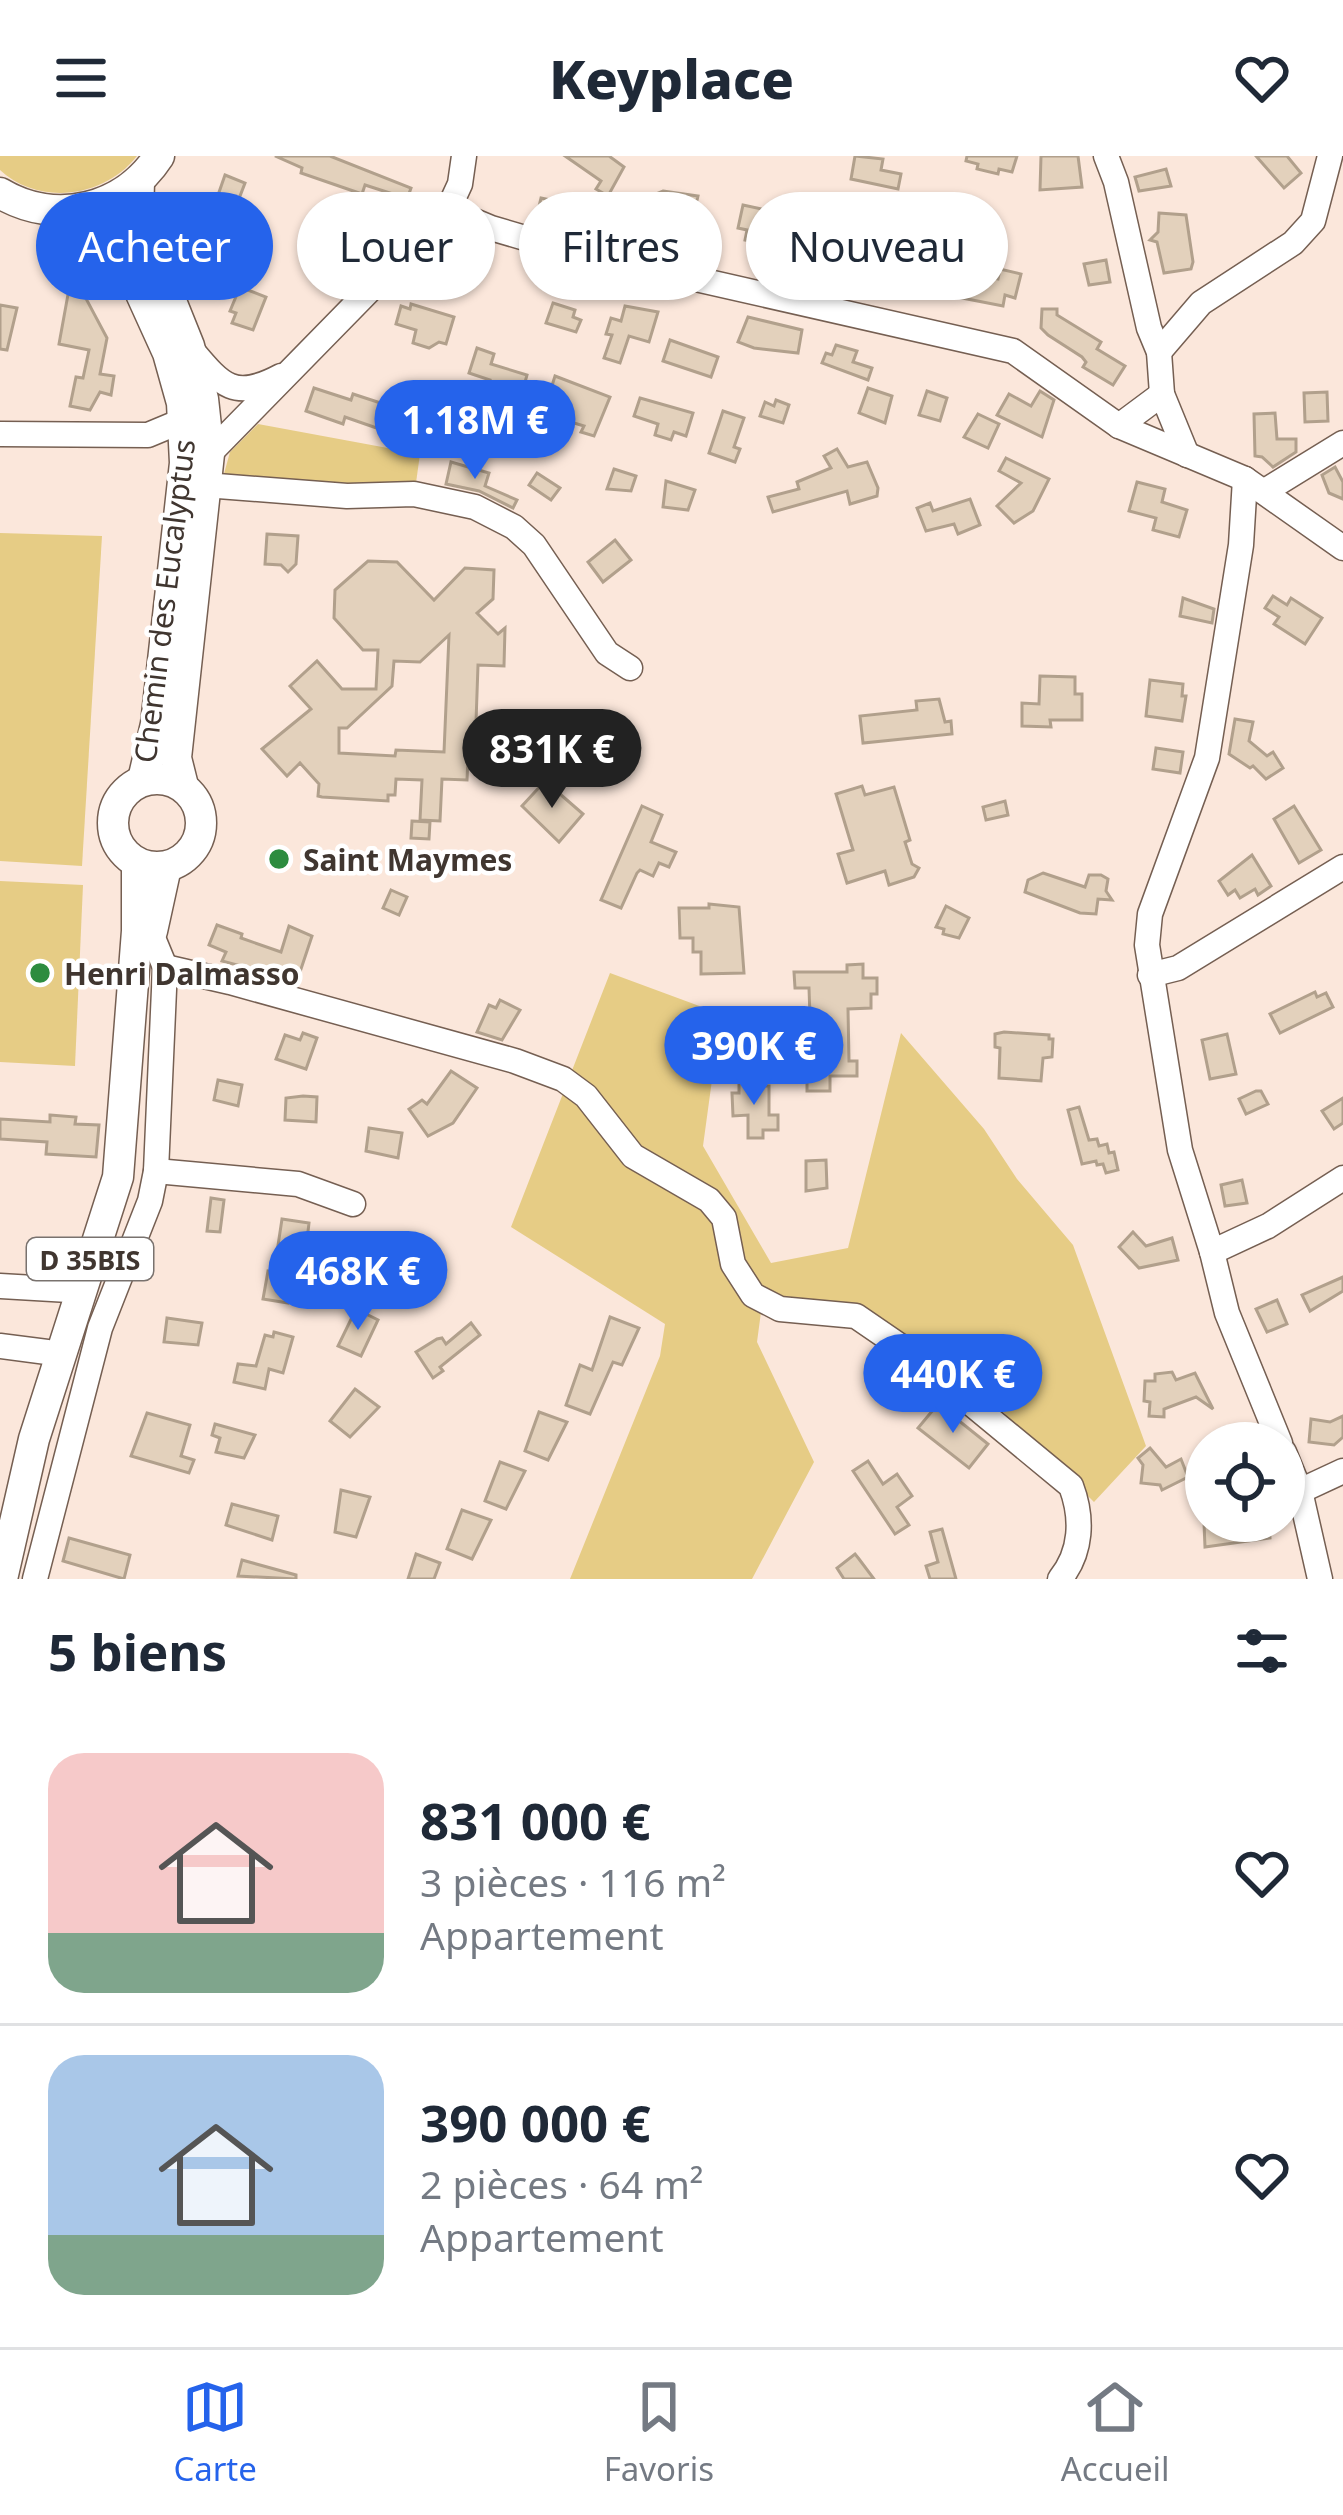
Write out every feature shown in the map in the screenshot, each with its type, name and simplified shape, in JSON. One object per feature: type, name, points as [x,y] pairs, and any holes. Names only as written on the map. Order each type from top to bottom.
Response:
[{"type":"main road","points":[[122,192],[139,181],[159,156]]},
{"type":"main road","points":[[139,181],[138,219],[189,346],[203,399],[200,467]]},
{"type":"main road","points":[[0,193],[36,207]]},
{"type":"main road","name":"Chemin des Eucalyptus","points":[[144,300],[168,353],[200,467],[176,758],[183,786]]},
{"type":"main road","name":"Chemin des Eucalyptus","points":[[143,781],[200,467]]},
{"type":"main road","points":[[156,778],[183,786],[200,809],[199,839],[180,861],[152,865],[116,842],[113,812],[129,788],[156,778]]},
{"type":"main road","name":"D 35BIS","points":[[20,1579],[73,1364],[137,1181],[152,865]]},
{"type":"main road","name":"D 35BIS","points":[[2,1579],[34,1439],[118,1177],[137,932],[152,865]]},
{"type":"street","name":"Chemin des Eucalyptus","points":[[456,192],[463,156]]},
{"type":"street","points":[[1106,156],[1159,352],[1162,394],[1187,455]]},
{"type":"street","points":[[1159,352],[1201,303],[1293,243],[1313,221],[1330,156]]},
{"type":"street","points":[[495,229],[559,248],[1012,351],[1119,426],[1263,490],[1343,548]]},
{"type":"street","name":"Chemin des Eucalyptus","points":[[200,467],[362,300]]},
{"type":"street","name":"Chemin des Eucalyptus","points":[[189,346],[216,379],[243,390],[299,366]]},
{"type":"street","points":[[1119,426],[1162,394]]},
{"type":"street","points":[[0,434],[148,435],[184,421]]},
{"type":"street","points":[[148,435],[200,467],[346,496],[414,494],[475,507],[514,527],[535,545],[607,653],[631,668]]},
{"type":"street","points":[[1271,1422],[1227,1313],[1180,1150],[1150,975],[1150,914],[1207,758],[1241,545],[1263,490],[1343,443]]},
{"type":"street","points":[[1241,545],[1263,490]]},
{"type":"street","points":[[1150,975],[1178,968],[1343,867]]},
{"type":"street","points":[[35,1579],[100,1328],[150,1202],[156,1171],[165,968],[152,933]]},
{"type":"street","points":[[165,968],[230,982],[563,1078],[586,1096],[633,1156],[709,1200],[724,1218],[733,1264],[753,1295],[780,1309],[856,1316],[910,1353],[1071,1486],[1080,1509],[1078,1542],[1060,1579]]},
{"type":"street","points":[[156,1171],[298,1184],[353,1204]]},
{"type":"street","points":[[1213,1252],[1268,1226],[1343,1178]]},
{"type":"street","points":[[0,1286],[69,1290]]},
{"type":"street","points":[[0,1346],[47,1352]]},
{"type":"street","points":[[1305,1489],[1343,1471]]},
{"type":"street","points":[[1305,1513],[1320,1579]]},
{"type":"shaded area","points":[[0,156],[137,156],[108,181],[72,192],[34,189],[0,170]]},
{"type":"shaded area","points":[[258,424],[420,454],[415,490],[222,481],[230,452]]},
{"type":"shaded area","points":[[0,533],[102,536],[82,866],[0,861]]},
{"type":"shaded area","name":"Henri Dalmasso","points":[[0,881],[83,885],[75,1066],[0,1062]]},
{"type":"shaded area","points":[[610,973],[721,1014],[703,1146],[771,1263],[848,1248],[901,1033],[984,1129],[1017,1179],[1073,1245],[1146,1446],[1094,1502],[1001,1410],[950,1371],[887,1386],[886,1325],[761,1312],[757,1342],[814,1462],[752,1579],[570,1579],[660,1356],[665,1324],[511,1227]]},
{"type":"building","points":[[275,156],[330,156],[411,188],[410,192],[387,192],[365,185],[363,192],[356,192],[301,173],[302,168]]},
{"type":"building","points":[[565,156],[609,156],[624,167],[610,192],[596,189],[601,181]]},
{"type":"building","points":[[855,156],[883,159],[881,170],[901,174],[898,189],[851,179]]},
{"type":"building","points":[[967,156],[1017,156],[1012,172],[999,169],[998,174],[977,169],[978,164],[966,161]]},
{"type":"building","points":[[1041,156],[1078,156],[1082,187],[1040,190]]},
{"type":"building","points":[[1256,156],[1287,156],[1301,173],[1284,188]]},
{"type":"building","points":[[1166,169],[1171,186],[1139,191],[1135,177]]},
{"type":"building","points":[[225,175],[245,183],[242,192],[219,192]]},
{"type":"building","points":[[743,205],[746,206],[746,230],[738,228]]},
{"type":"building","points":[[1159,213],[1186,215],[1191,269],[1164,273],[1157,242],[1150,240],[1158,232]]},
{"type":"building","points":[[1106,260],[1110,282],[1089,285],[1084,264]]},
{"type":"building","points":[[1008,271],[1021,274],[1015,298],[1008,296]]},
{"type":"building","points":[[67,300],[87,300],[107,338],[100,374],[114,376],[111,395],[100,392],[90,410],[70,406],[76,377],[83,378],[89,350],[59,344]]},
{"type":"building","points":[[235,300],[265,300],[253,330],[232,323],[236,313],[230,311]]},
{"type":"building","points":[[972,300],[1004,300],[1003,306]]},
{"type":"building","points":[[553,303],[575,310],[573,317],[581,320],[576,332],[546,323]]},
{"type":"building","points":[[411,304],[454,317],[446,344],[429,348],[413,343],[416,330],[396,324],[401,306],[410,309]]},
{"type":"building","points":[[0,305],[17,308],[7,350],[0,349]]},
{"type":"building","points":[[625,306],[658,312],[649,342],[629,336],[620,363],[604,358],[612,335],[606,334],[611,318],[621,321]]},
{"type":"building","points":[[1042,309],[1057,309],[1057,315],[1101,342],[1097,349],[1125,366],[1113,385],[1083,367],[1082,357],[1041,328]]},
{"type":"building","points":[[748,317],[802,330],[798,353],[738,342]]},
{"type":"building","points":[[670,340],[718,357],[711,377],[663,361]]},
{"type":"building","points":[[836,345],[857,351],[853,362],[872,368],[868,380],[822,363]]},
{"type":"building","points":[[477,348],[494,354],[491,364],[527,375],[522,393],[506,388],[503,396],[487,392],[490,380],[469,373]]},
{"type":"building","points":[[555,376],[610,397],[594,436],[581,432],[584,426],[554,417],[559,413],[545,408]]},
{"type":"building","points":[[314,388],[399,409],[391,433],[345,417],[343,424],[306,411]]},
{"type":"building","points":[[868,388],[892,396],[885,423],[859,413]]},
{"type":"building","points":[[927,391],[947,398],[940,421],[919,415]]},
{"type":"building","points":[[1040,391],[1054,400],[1042,437],[997,415],[1009,394],[1031,406]]},
{"type":"building","points":[[1327,392],[1328,421],[1305,422],[1304,393]]},
{"type":"building","points":[[640,398],[693,413],[686,436],[674,432],[671,440],[655,435],[658,424],[634,416]]},
{"type":"building","points":[[776,400],[789,405],[783,423],[760,416],[765,402],[774,406]]},
{"type":"building","points":[[723,411],[744,418],[734,447],[740,449],[735,462],[709,453]]},
{"type":"building","points":[[1275,413],[1277,439],[1296,439],[1296,452],[1273,467],[1255,456],[1254,414]]},
{"type":"building","points":[[978,414],[999,424],[988,448],[964,437]]},
{"type":"building","points":[[837,449],[848,467],[867,462],[877,496],[850,504],[847,491],[773,512],[768,497],[799,489],[797,482],[831,468],[824,456]]},
{"type":"building","points":[[1006,458],[1049,479],[1033,511],[1014,523],[997,506],[1021,483],[999,471]]},
{"type":"building","points":[[451,462],[489,473],[485,486],[517,500],[513,508],[479,491],[446,484]]},
{"type":"building","points":[[1335,467],[1343,482],[1343,499],[1329,493],[1322,475]]},
{"type":"building","points":[[614,469],[636,476],[631,491],[607,489]]},
{"type":"building","points":[[537,473],[560,488],[551,500],[529,485]]},
{"type":"building","points":[[666,481],[695,490],[688,510],[663,507]]},
{"type":"building","points":[[1137,482],[1165,489],[1162,502],[1187,510],[1179,537],[1153,530],[1156,518],[1129,511]]},
{"type":"building","points":[[970,499],[980,525],[958,534],[954,524],[926,531],[917,508],[930,503],[933,511]]},
{"type":"building","points":[[267,534],[298,536],[296,564],[288,572],[281,565],[265,564]]},
{"type":"building","points":[[615,540],[631,560],[603,582],[588,562]]},
{"type":"building","points":[[368,561],[397,562],[434,600],[465,568],[494,570],[493,599],[477,613],[498,634],[505,628],[504,666],[478,665],[475,751],[468,758],[467,780],[442,779],[440,821],[420,820],[422,780],[396,779],[395,795],[388,795],[388,801],[322,797],[318,796],[319,784],[300,763],[287,776],[262,749],[311,709],[290,686],[317,661],[342,689],[376,689],[378,650],[363,650],[334,618],[335,590]],"holes":[[[449,635],[444,752],[339,753],[339,728],[347,728],[392,686],[394,661],[420,662]]]},
{"type":"building","points":[[1273,596],[1287,605],[1291,598],[1322,618],[1305,644],[1274,624],[1279,617],[1265,608]]},
{"type":"building","points":[[1183,598],[1214,609],[1212,623],[1180,616]]},
{"type":"building","points":[[1040,676],[1075,677],[1075,694],[1082,694],[1082,720],[1050,720],[1051,727],[1022,726],[1022,703],[1039,704]]},
{"type":"building","points":[[1150,680],[1183,684],[1182,721],[1146,716]]},
{"type":"building","points":[[939,699],[952,734],[863,743],[860,716],[917,710],[916,701]]},
{"type":"building","points":[[1235,719],[1253,722],[1249,741],[1267,756],[1273,752],[1283,768],[1266,779],[1229,754]]},
{"type":"building","points":[[1156,748],[1183,752],[1180,773],[1153,769]]},
{"type":"building","points":[[545,781],[583,814],[559,842],[522,806]]},
{"type":"building","points":[[862,786],[865,795],[894,787],[910,840],[905,842],[912,864],[919,868],[914,877],[889,885],[885,871],[847,883],[838,854],[853,850],[836,794]]},
{"type":"building","points":[[1005,801],[1008,815],[986,820],[983,807]]},
{"type":"building","points":[[642,806],[662,815],[651,842],[676,852],[669,867],[659,863],[653,876],[637,873],[621,908],[601,900]]},
{"type":"building","points":[[1294,806],[1321,850],[1299,863],[1274,819]]},
{"type":"building","points":[[412,821],[430,822],[429,839],[411,838]]},
{"type":"building","points":[[1252,855],[1271,886],[1258,895],[1255,889],[1240,898],[1235,890],[1228,895],[1219,881]]},
{"type":"building","points":[[1043,873],[1085,887],[1089,875],[1101,875],[1108,879],[1106,891],[1112,900],[1098,899],[1096,914],[1080,913],[1025,892],[1028,880]]},
{"type":"building","points":[[391,890],[407,897],[399,915],[383,908]]},
{"type":"building","points":[[709,904],[739,907],[744,973],[701,974],[701,952],[693,952],[693,938],[680,938],[679,908],[709,908]]},
{"type":"building","points":[[946,906],[969,918],[959,938],[936,927]]},
{"type":"building","points":[[217,925],[281,952],[289,926],[312,936],[297,981],[222,961],[226,952],[209,945]]},
{"type":"building","points":[[863,964],[863,978],[877,978],[877,994],[871,994],[871,1008],[848,1009],[849,1061],[857,1061],[857,1076],[830,1076],[830,1091],[807,1091],[807,1076],[798,1077],[797,1062],[804,1062],[803,1046],[811,1046],[809,988],[795,988],[794,972],[847,972],[847,965]]},
{"type":"building","points":[[1315,992],[1317,997],[1326,993],[1333,1007],[1280,1033],[1270,1014]]},
{"type":"building","points":[[500,1000],[520,1010],[502,1040],[477,1032],[489,1005],[496,1008]]},
{"type":"building","points":[[303,1033],[317,1038],[306,1069],[276,1059],[285,1035],[300,1040]]},
{"type":"building","points":[[995,1034],[1053,1039],[1052,1057],[1043,1058],[1041,1081],[999,1078],[1000,1048],[995,1047]]},
{"type":"building","points":[[1227,1034],[1236,1074],[1210,1079],[1202,1040]]},
{"type":"building","points":[[451,1071],[477,1088],[453,1123],[428,1136],[409,1109],[422,1100],[427,1104]]},
{"type":"building","points":[[739,1078],[754,1078],[754,1086],[769,1086],[769,1115],[778,1115],[778,1130],[763,1130],[763,1138],[748,1138],[748,1115],[733,1116],[732,1093],[739,1093]]},
{"type":"building","points":[[218,1080],[242,1085],[238,1106],[214,1100]]},
{"type":"building","points":[[1261,1091],[1268,1104],[1246,1114],[1239,1099]]},
{"type":"building","points":[[317,1097],[316,1122],[285,1120],[286,1098]]},
{"type":"building","points":[[1343,1098],[1343,1123],[1334,1129],[1322,1111]]},
{"type":"building","points":[[1079,1107],[1089,1140],[1097,1139],[1099,1146],[1107,1144],[1118,1170],[1106,1173],[1096,1161],[1082,1164],[1068,1110]]},
{"type":"building","points":[[50,1115],[76,1117],[75,1124],[99,1125],[96,1157],[46,1154],[47,1142],[0,1139],[0,1119],[50,1122]]},
{"type":"building","points":[[369,1128],[402,1133],[398,1158],[366,1151]]},
{"type":"building","points":[[826,1160],[827,1188],[806,1191],[806,1161]]},
{"type":"building","points":[[1242,1180],[1247,1203],[1225,1206],[1221,1185]]},
{"type":"building","points":[[211,1198],[224,1200],[220,1232],[207,1231]]},
{"type":"building","points":[[282,1219],[309,1223],[307,1240],[300,1239],[288,1303],[263,1299],[268,1271],[274,1272]]},
{"type":"building","points":[[1133,1232],[1146,1246],[1172,1238],[1178,1260],[1139,1268],[1119,1247]]},
{"type":"building","points":[[401,1258],[424,1269],[407,1306],[384,1294]]},
{"type":"building","points":[[1343,1277],[1343,1291],[1310,1311],[1302,1295]]},
{"type":"building","points":[[1277,1300],[1287,1324],[1267,1332],[1256,1309]]},
{"type":"building","points":[[356,1309],[378,1320],[361,1356],[338,1346]]},
{"type":"building","points":[[610,1317],[639,1328],[622,1365],[613,1362],[590,1414],[566,1405],[580,1365],[592,1370]]},
{"type":"building","points":[[167,1318],[202,1323],[198,1345],[164,1342]]},
{"type":"building","points":[[471,1323],[480,1335],[433,1378],[416,1352],[437,1339],[446,1344]]},
{"type":"building","points":[[274,1332],[293,1337],[283,1373],[269,1369],[265,1389],[234,1382],[238,1364],[256,1366],[265,1335],[273,1337]]},
{"type":"building","points":[[1172,1372],[1176,1380],[1195,1373],[1213,1409],[1196,1397],[1164,1409],[1164,1417],[1149,1416],[1145,1381]]},
{"type":"building","points":[[355,1389],[379,1407],[350,1437],[330,1421]]},
{"type":"building","points":[[938,1404],[988,1444],[969,1468],[918,1428]]},
{"type":"building","points":[[539,1412],[567,1422],[548,1460],[525,1451]]},
{"type":"building","points":[[147,1413],[190,1425],[181,1456],[194,1460],[189,1473],[131,1456]]},
{"type":"building","points":[[1343,1416],[1343,1437],[1334,1445],[1309,1442],[1311,1419],[1330,1422]]},
{"type":"building","points":[[215,1424],[255,1435],[244,1458],[216,1452],[220,1438],[212,1435]]},
{"type":"building","points":[[1150,1448],[1166,1467],[1181,1459],[1185,1478],[1162,1490],[1160,1485],[1141,1483],[1143,1465],[1138,1458]]},
{"type":"building","points":[[868,1461],[883,1484],[897,1474],[912,1496],[897,1507],[909,1525],[895,1534],[853,1471]]},
{"type":"building","points":[[500,1462],[525,1471],[506,1509],[485,1501]]},
{"type":"building","points":[[341,1490],[370,1497],[356,1537],[335,1532]]},
{"type":"building","points":[[232,1504],[278,1516],[272,1540],[226,1525]]},
{"type":"building","points":[[462,1510],[491,1520],[472,1559],[447,1549]]},
{"type":"building","points":[[942,1529],[956,1579],[930,1579],[926,1566],[938,1562],[930,1532]]},
{"type":"building","points":[[69,1538],[130,1555],[124,1579],[63,1561]]},
{"type":"building","points":[[1205,1542],[1241,1542],[1205,1547]]},
{"type":"building","points":[[416,1554],[440,1563],[434,1579],[408,1579]]},
{"type":"building","points":[[855,1554],[874,1579],[844,1579],[837,1568]]},
{"type":"building","points":[[242,1560],[296,1575],[296,1579],[238,1576]]},
{"type":"place","name":"Saint Maymes","points":[[279,859]]},
{"type":"place","name":"Henri Dalmasso","points":[[40,973]]}]
